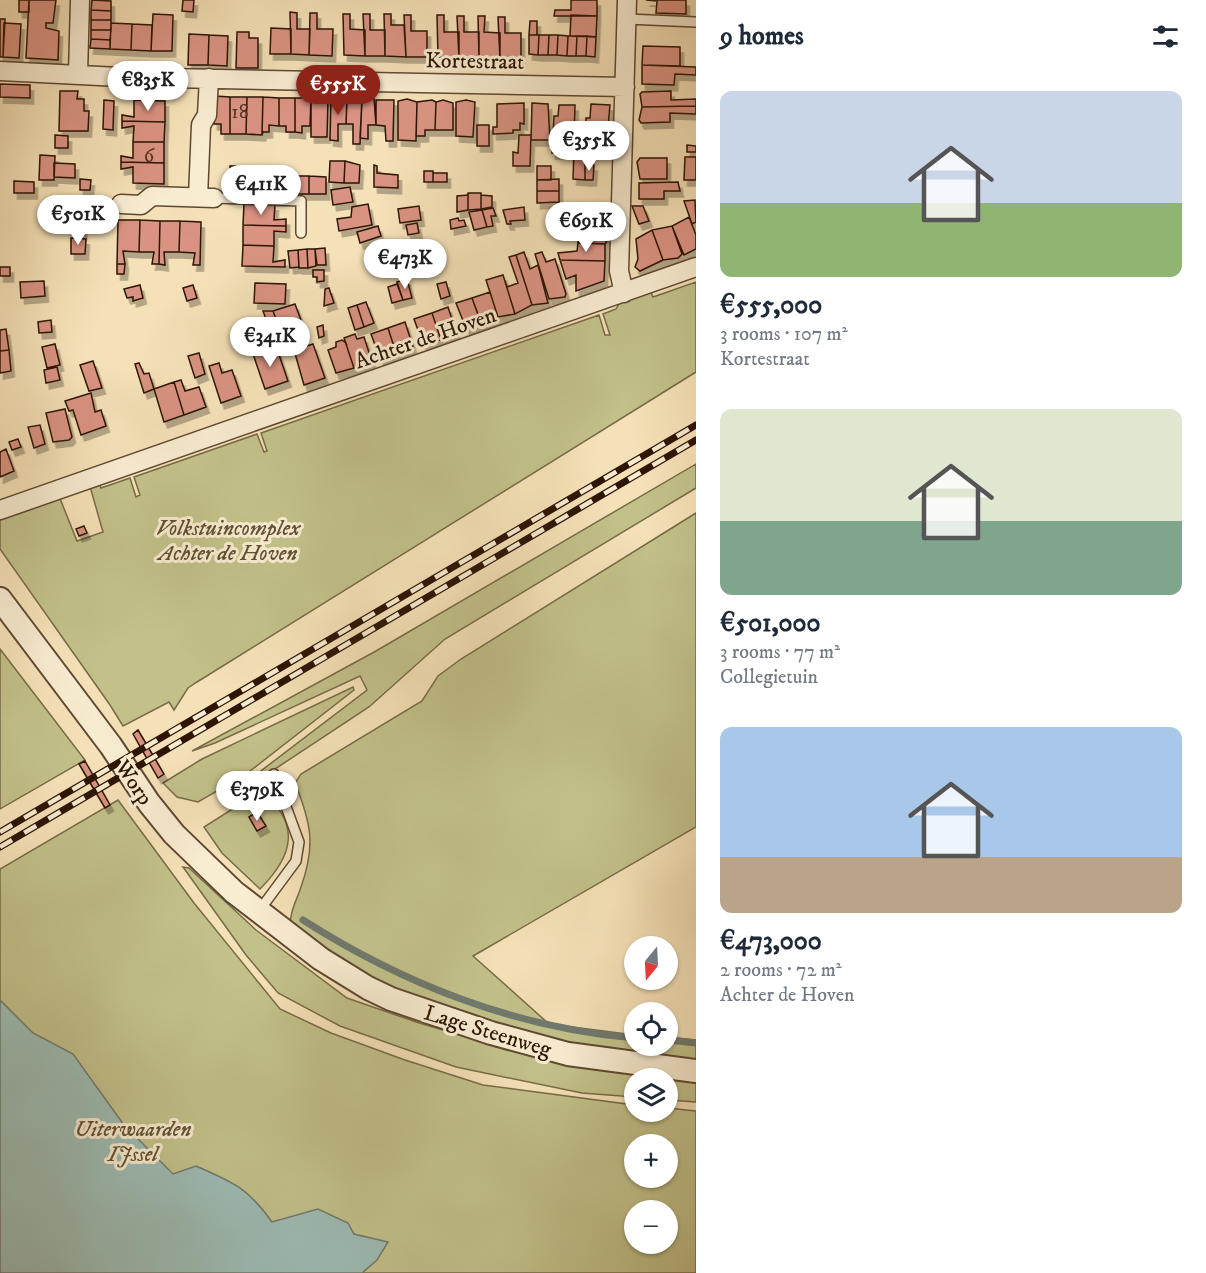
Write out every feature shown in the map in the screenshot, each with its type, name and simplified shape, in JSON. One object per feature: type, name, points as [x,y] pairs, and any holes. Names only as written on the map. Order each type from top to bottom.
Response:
[{"type":"street","points":[[78,74],[80,0]]},
{"type":"street","points":[[624,293],[619,271],[627,0]]},
{"type":"street","name":"Kortestraat","points":[[0,71],[625,87]]},
{"type":"street","points":[[121,204],[141,205],[152,196],[206,197],[201,125],[207,115],[209,78]]},
{"type":"street","name":"Achter de Hoven","points":[[0,510],[696,267]]},
{"type":"street","name":"Worp","points":[[0,599],[111,746],[148,803],[180,830],[257,912],[296,942]]},
{"type":"street","name":"Lage Steenweg","points":[[296,942],[368,988],[460,1023],[568,1054],[696,1071]]},
{"type":"lane","points":[[627,19],[696,22]]},
{"type":"lane","points":[[206,197],[301,201],[301,233]]},
{"type":"lane","points":[[257,912],[296,861],[300,842],[274,774]]},
{"type":"green space","name":"Volkstuincomplex Achter de Hoven","points":[[696,282],[696,372],[197,682],[188,688],[174,710],[169,702],[123,726],[0,549],[0,518],[59,496],[77,541],[103,532],[89,483],[97,479],[101,488],[130,478],[136,497],[140,495],[134,477],[257,434],[264,452],[267,451],[261,433],[599,315],[605,335],[610,335],[603,314],[616,309],[620,302],[651,292],[653,297]]},
{"type":"green space","points":[[696,464],[696,488],[445,639],[369,707],[275,769],[249,780],[367,690],[360,676],[215,743],[192,751],[376,651]]},
{"type":"green space","points":[[696,513],[696,827],[473,956],[549,1024],[624,1034],[624,1050],[559,1041],[448,1011],[366,975],[290,927],[292,911],[306,872],[310,846],[308,822],[295,783],[301,774],[422,701],[438,676],[461,659]]},
{"type":"green space","points":[[0,649],[85,760],[0,809]]},
{"type":"green space","points":[[353,687],[354,690],[245,775],[198,802],[177,797],[163,783],[202,759]]},
{"type":"green space","points":[[261,791],[274,803],[283,816],[288,840],[286,852],[280,864],[260,889],[222,853],[204,827]]},
{"type":"green space","name":"Uiterwaarden IJssel","points":[[118,800],[194,903],[280,1009],[331,1033],[483,1085],[624,1104],[624,1122],[678,1122],[678,1109],[696,1111],[696,1273],[0,1273],[0,869]]},
{"type":"green space","points":[[183,867],[189,868],[256,930],[347,998],[419,1023],[541,1058],[624,1071],[624,1096],[582,1093],[456,1067],[340,1026],[278,993],[246,955]]},
{"type":"green space","points":[[678,1038],[696,1040],[696,1060],[667,1056],[678,1056]]},
{"type":"green space","points":[[678,1080],[696,1083],[696,1102],[678,1101]]},
{"type":"water","points":[[0,1000],[33,1033],[73,1054],[124,1125],[173,1174],[196,1166],[220,1177],[239,1187],[255,1201],[272,1222],[318,1209],[348,1223],[354,1234],[388,1242],[377,1260],[362,1273],[0,1273]]},
{"type":"building","points":[[19,0],[29,0],[29,12],[19,12]]},
{"type":"building","points":[[29,0],[56,0],[53,23],[46,23],[46,28],[59,31],[58,60],[26,58]]},
{"type":"building","points":[[92,0],[111,1],[111,11],[91,10]]},
{"type":"building","points":[[183,0],[194,0],[193,12],[182,11]]},
{"type":"building","points":[[571,0],[597,0],[597,16],[554,16],[555,10],[571,10]]},
{"type":"building","points":[[646,0],[686,0],[686,14],[656,13],[657,1]]},
{"type":"building","points":[[91,10],[111,11],[111,20],[91,20]]},
{"type":"building","points":[[290,12],[297,13],[297,29],[310,29],[309,55],[291,54]]},
{"type":"building","points":[[310,13],[317,13],[317,29],[333,29],[332,56],[309,55]]},
{"type":"building","points":[[153,14],[173,15],[172,51],[151,51]]},
{"type":"building","points":[[343,14],[350,14],[350,29],[365,30],[365,56],[344,55]]},
{"type":"building","points":[[363,14],[370,14],[370,30],[385,30],[385,56],[365,56]]},
{"type":"building","points":[[384,14],[391,14],[391,25],[404,25],[406,57],[385,56]]},
{"type":"building","points":[[404,15],[411,15],[411,31],[427,31],[427,57],[406,57]]},
{"type":"building","points":[[437,15],[444,15],[444,32],[459,32],[459,58],[438,57]]},
{"type":"building","points":[[571,15],[597,16],[596,37],[570,36]]},
{"type":"building","points":[[457,16],[464,16],[464,32],[479,32],[479,58],[459,58]]},
{"type":"building","points":[[478,16],[485,16],[484,32],[500,33],[500,59],[479,58]]},
{"type":"building","points":[[498,17],[505,17],[505,33],[521,33],[521,59],[500,59]]},
{"type":"building","points":[[0,19],[5,19],[3,57],[0,57]]},
{"type":"building","points":[[91,20],[111,20],[111,30],[91,30]]},
{"type":"building","points":[[530,21],[537,21],[537,35],[529,35]]},
{"type":"building","points":[[4,23],[21,24],[19,58],[3,57]]},
{"type":"building","points":[[111,23],[132,24],[131,50],[110,49]]},
{"type":"building","points":[[132,24],[152,25],[151,51],[131,50]]},
{"type":"building","points":[[271,28],[291,29],[291,54],[270,54]]},
{"type":"building","points":[[91,30],[111,30],[110,40],[91,39]]},
{"type":"building","points":[[237,32],[249,32],[249,38],[258,38],[258,68],[236,68]]},
{"type":"building","points":[[189,34],[209,35],[208,65],[188,65]]},
{"type":"building","points":[[209,35],[228,36],[227,66],[208,65]]},
{"type":"building","points":[[529,35],[539,35],[538,55],[529,54]]},
{"type":"building","points":[[539,35],[549,35],[548,55],[538,55]]},
{"type":"building","points":[[549,35],[558,35],[557,55],[548,55]]},
{"type":"building","points":[[558,35],[568,36],[567,56],[557,55]]},
{"type":"building","points":[[568,36],[577,36],[576,56],[567,56]]},
{"type":"building","points":[[577,36],[587,36],[586,56],[576,56]]},
{"type":"building","points":[[587,36],[596,37],[595,57],[586,56]]},
{"type":"building","points":[[91,39],[110,40],[110,49],[90,48]]},
{"type":"building","points":[[643,46],[680,47],[680,66],[642,65]]},
{"type":"building","points":[[642,65],[696,67],[696,75],[675,74],[674,85],[642,84]]},
{"type":"building","points":[[0,84],[30,85],[30,98],[0,97]]},
{"type":"building","points":[[60,91],[78,91],[77,99],[84,99],[84,111],[89,111],[88,131],[59,131]]},
{"type":"building","points":[[671,91],[671,100],[696,99],[696,106],[642,107],[640,94],[642,92]]},
{"type":"building","points":[[214,96],[230,97],[230,134],[221,134],[221,124],[214,124]]},
{"type":"building","points":[[230,97],[247,97],[246,134],[230,134]]},
{"type":"building","points":[[247,97],[263,97],[262,135],[246,134]]},
{"type":"building","points":[[263,97],[279,98],[279,126],[269,125],[269,132],[263,132],[262,135]]},
{"type":"building","points":[[338,97],[347,99],[346,124],[338,124],[338,141],[330,140],[331,99]]},
{"type":"building","points":[[279,98],[295,98],[295,132],[286,132],[286,126],[279,126]]},
{"type":"building","points":[[295,98],[311,98],[310,126],[302,126],[302,133],[295,132]]},
{"type":"building","points":[[311,98],[328,99],[327,137],[311,137]]},
{"type":"building","points":[[374,98],[376,125],[368,125],[368,139],[360,138],[362,99]]},
{"type":"building","points":[[347,99],[362,99],[360,144],[353,144],[353,124],[346,124]]},
{"type":"building","points":[[407,99],[417,102],[416,141],[398,140],[398,101]]},
{"type":"building","points":[[104,100],[114,101],[113,130],[103,129]]},
{"type":"building","points":[[134,100],[165,101],[165,122],[122,121],[122,115],[134,117]]},
{"type":"building","points":[[376,100],[394,100],[393,141],[386,141],[385,126],[376,125]]},
{"type":"building","points":[[432,100],[436,102],[435,130],[425,130],[425,136],[416,136],[417,102]]},
{"type":"building","points":[[443,100],[453,103],[453,130],[435,130],[436,102]]},
{"type":"building","points":[[466,100],[475,102],[473,137],[456,136],[456,102]]},
{"type":"building","points":[[524,103],[524,124],[520,123],[520,130],[513,130],[513,133],[493,134],[493,127],[497,127],[497,104]]},
{"type":"building","points":[[532,103],[548,104],[550,140],[531,140]]},
{"type":"building","points":[[591,104],[610,105],[606,148],[596,148],[596,151],[585,150],[586,118],[590,118]]},
{"type":"building","points":[[559,105],[575,105],[574,137],[565,137],[564,153],[552,153],[554,116],[558,116]]},
{"type":"building","points":[[696,106],[696,114],[670,113],[670,122],[641,123],[639,120],[642,107]]},
{"type":"building","points":[[122,121],[165,122],[164,142],[133,142],[134,126],[122,128]]},
{"type":"building","points":[[477,125],[489,125],[489,146],[477,146]]},
{"type":"building","points":[[55,135],[68,136],[68,148],[55,148]]},
{"type":"building","points":[[519,135],[531,135],[530,166],[513,166],[513,152],[518,153]]},
{"type":"building","points":[[133,142],[164,142],[164,163],[121,162],[121,156],[133,158]]},
{"type":"building","points":[[687,145],[696,146],[696,152],[687,152]]},
{"type":"building","points":[[574,150],[585,150],[585,180],[573,179]]},
{"type":"building","points":[[40,155],[55,156],[54,180],[39,180]]},
{"type":"building","points":[[685,157],[696,157],[696,180],[684,180]]},
{"type":"building","points":[[640,158],[667,158],[667,179],[640,179],[637,162]]},
{"type":"building","points":[[330,161],[345,161],[344,183],[329,182]]},
{"type":"building","points":[[345,161],[360,165],[359,183],[344,183]]},
{"type":"building","points":[[121,162],[164,163],[164,184],[133,183],[133,167],[121,169]]},
{"type":"building","points":[[54,163],[75,164],[75,178],[54,177]]},
{"type":"building","points":[[374,165],[377,166],[377,173],[398,175],[398,188],[374,187]]},
{"type":"building","points":[[585,165],[594,165],[593,180],[585,180]]},
{"type":"building","points":[[230,166],[246,166],[245,188],[230,188]]},
{"type":"building","points":[[246,166],[263,167],[262,189],[245,188]]},
{"type":"building","points":[[537,166],[551,166],[551,180],[537,180]]},
{"type":"building","points":[[424,171],[433,171],[433,182],[424,182]]},
{"type":"building","points":[[433,173],[447,173],[447,182],[433,182]]},
{"type":"building","points":[[294,176],[309,176],[309,194],[294,194]]},
{"type":"building","points":[[309,176],[326,177],[326,194],[309,194]]},
{"type":"building","points":[[80,179],[91,180],[90,190],[80,190]]},
{"type":"building","points":[[559,179],[559,191],[537,191],[537,180]]},
{"type":"building","points":[[14,181],[34,182],[34,193],[14,193]]},
{"type":"building","points":[[262,181],[278,182],[278,193],[262,193]]},
{"type":"building","points":[[678,182],[680,191],[664,191],[664,199],[639,199],[639,183]]},
{"type":"building","points":[[278,183],[294,183],[294,194],[278,193]]},
{"type":"building","points":[[350,187],[353,202],[333,205],[331,190]]},
{"type":"building","points":[[537,191],[559,191],[559,202],[537,203]]},
{"type":"building","points":[[468,193],[481,193],[481,209],[468,210]]},
{"type":"building","points":[[468,195],[468,210],[457,212],[457,196]]},
{"type":"building","points":[[481,195],[492,196],[492,207],[481,209]]},
{"type":"building","points":[[695,200],[696,222],[692,224],[684,201]]},
{"type":"building","points":[[244,204],[275,205],[274,220],[286,219],[286,226],[243,225]]},
{"type":"building","points":[[368,204],[372,225],[339,231],[337,219],[351,217],[352,207]]},
{"type":"building","points":[[419,206],[421,220],[400,223],[398,209]]},
{"type":"building","points":[[632,206],[643,206],[649,221],[639,224]]},
{"type":"building","points":[[524,207],[525,220],[510,221],[511,224],[507,224],[503,210]]},
{"type":"building","points":[[493,208],[496,216],[491,216],[493,226],[487,227],[482,210]]},
{"type":"building","points":[[579,208],[607,208],[606,227],[554,225],[550,215],[579,217]]},
{"type":"building","points":[[482,210],[487,227],[474,230],[469,212]]},
{"type":"building","points":[[689,217],[696,235],[696,249],[684,255],[672,226]]},
{"type":"building","points":[[70,218],[84,219],[83,234],[69,233]]},
{"type":"building","points":[[458,218],[459,221],[464,220],[466,226],[451,229],[450,220]]},
{"type":"building","points":[[118,220],[140,220],[139,252],[123,251],[125,264],[117,264]]},
{"type":"building","points":[[140,220],[160,221],[159,264],[152,264],[154,252],[139,252]]},
{"type":"building","points":[[160,221],[180,221],[179,252],[164,252],[165,265],[159,264]]},
{"type":"building","points":[[180,221],[201,222],[200,265],[193,265],[195,253],[179,252]]},
{"type":"building","points":[[417,223],[419,233],[408,235],[406,225]]},
{"type":"building","points":[[243,225],[286,226],[286,232],[274,231],[274,246],[243,245]]},
{"type":"building","points":[[554,225],[606,227],[607,241],[605,244],[578,243],[578,233],[556,232]]},
{"type":"building","points":[[378,226],[381,236],[360,243],[357,232]]},
{"type":"building","points":[[672,226],[682,254],[678,258],[663,260],[652,230]]},
{"type":"building","points":[[652,230],[663,260],[640,271],[635,267],[638,259],[636,239]]},
{"type":"building","points":[[71,238],[86,239],[85,254],[71,254]]},
{"type":"building","points":[[578,243],[605,244],[605,261],[560,260],[558,253],[577,251]]},
{"type":"building","points":[[243,245],[274,246],[273,262],[285,260],[285,267],[242,266]]},
{"type":"building","points":[[325,248],[326,265],[317,265],[315,249]]},
{"type":"building","points":[[307,249],[308,268],[299,268],[298,250]]},
{"type":"building","points":[[307,249],[315,249],[316,266],[308,268]]},
{"type":"building","points":[[298,250],[299,267],[290,268],[288,251]]},
{"type":"building","points":[[524,252],[530,269],[538,265],[548,303],[532,305],[516,255]]},
{"type":"building","points":[[542,252],[546,262],[555,259],[565,297],[549,299],[535,254]]},
{"type":"building","points":[[516,255],[532,305],[515,314],[503,275],[507,287],[518,283],[509,257]]},
{"type":"building","points":[[560,260],[605,261],[604,281],[576,291],[576,275],[566,279]]},
{"type":"building","points":[[117,264],[125,264],[124,274],[117,274]]},
{"type":"building","points":[[0,267],[10,267],[10,276],[0,276]]},
{"type":"building","points":[[313,270],[324,270],[324,281],[317,282],[317,277],[313,277]]},
{"type":"building","points":[[503,275],[515,314],[498,317],[486,280]]},
{"type":"building","points":[[407,279],[412,298],[403,300],[397,282]]},
{"type":"building","points":[[44,281],[45,296],[21,298],[20,282]]},
{"type":"building","points":[[446,282],[450,296],[441,299],[437,284]]},
{"type":"building","points":[[255,283],[286,284],[285,304],[254,303]]},
{"type":"building","points":[[397,284],[403,300],[392,303],[388,287]]},
{"type":"building","points":[[140,285],[143,298],[133,301],[133,297],[127,298],[124,289]]},
{"type":"building","points":[[193,285],[197,298],[187,301],[183,288]]},
{"type":"building","points":[[329,288],[334,303],[324,306],[325,289]]},
{"type":"building","points":[[490,292],[498,317],[482,325],[472,298]]},
{"type":"building","points":[[472,298],[481,323],[467,331],[456,303]]},
{"type":"building","points":[[366,302],[374,323],[364,327],[357,305]]},
{"type":"building","points":[[295,304],[302,323],[302,345],[293,348],[293,326],[280,330],[273,311]]},
{"type":"building","points":[[357,305],[364,327],[355,330],[348,308]]},
{"type":"building","points":[[448,307],[456,332],[441,340],[432,313]]},
{"type":"building","points":[[263,311],[273,311],[280,330],[271,333]]},
{"type":"building","points":[[432,313],[441,340],[423,344],[414,319]]},
{"type":"building","points":[[51,320],[52,332],[39,333],[38,322]]},
{"type":"building","points":[[405,322],[413,347],[397,356],[388,328]]},
{"type":"building","points":[[323,325],[324,336],[319,338],[317,327]]},
{"type":"building","points":[[388,328],[397,356],[380,359],[371,334]]},
{"type":"building","points":[[6,329],[9,350],[0,351],[0,330]]},
{"type":"building","points":[[355,334],[357,339],[364,337],[372,362],[354,368],[344,338]]},
{"type":"building","points":[[342,340],[346,343],[354,368],[336,373],[328,350],[336,347],[336,342]]},
{"type":"building","points":[[55,344],[60,365],[47,368],[42,347]]},
{"type":"building","points":[[313,344],[325,378],[304,385],[294,350]]},
{"type":"building","points":[[276,346],[288,381],[265,389],[253,354]]},
{"type":"building","points":[[9,350],[11,371],[0,373],[0,351]]},
{"type":"building","points":[[199,353],[205,374],[195,378],[188,356]]},
{"type":"building","points":[[93,361],[102,388],[89,391],[80,365]]},
{"type":"building","points":[[139,363],[144,374],[149,373],[154,389],[144,393],[135,364]]},
{"type":"building","points":[[219,363],[222,373],[232,370],[241,396],[221,403],[209,366]]},
{"type":"building","points":[[57,367],[60,380],[46,383],[44,370]]},
{"type":"building","points":[[181,380],[185,391],[199,387],[206,407],[184,415],[174,382]]},
{"type":"building","points":[[174,382],[184,415],[164,422],[154,389]]},
{"type":"building","points":[[91,393],[95,412],[101,410],[106,426],[81,435],[73,410],[69,411],[65,401]]},
{"type":"building","points":[[65,409],[72,437],[69,440],[53,442],[46,413]]},
{"type":"building","points":[[40,425],[45,444],[34,448],[28,427]]},
{"type":"building","points":[[18,439],[21,447],[12,450],[9,442]]},
{"type":"building","points":[[6,449],[14,471],[0,477],[0,452]]},
{"type":"building","points":[[84,526],[87,533],[79,536],[76,529]]},
{"type":"building","points":[[138,730],[164,774],[158,778],[133,734]]},
{"type":"building","points":[[85,761],[110,805],[105,808],[79,764]]},
{"type":"building","points":[[257,812],[266,826],[257,831],[249,817]]},
{"type":"waterway","points":[[303,920],[380,964],[462,999],[547,1024],[624,1037]]},
{"type":"waterway","points":[[678,1041],[696,1043]]},
{"type":"railway","points":[[0,832],[696,425]]},
{"type":"railway","points":[[0,847],[696,440]]}]
